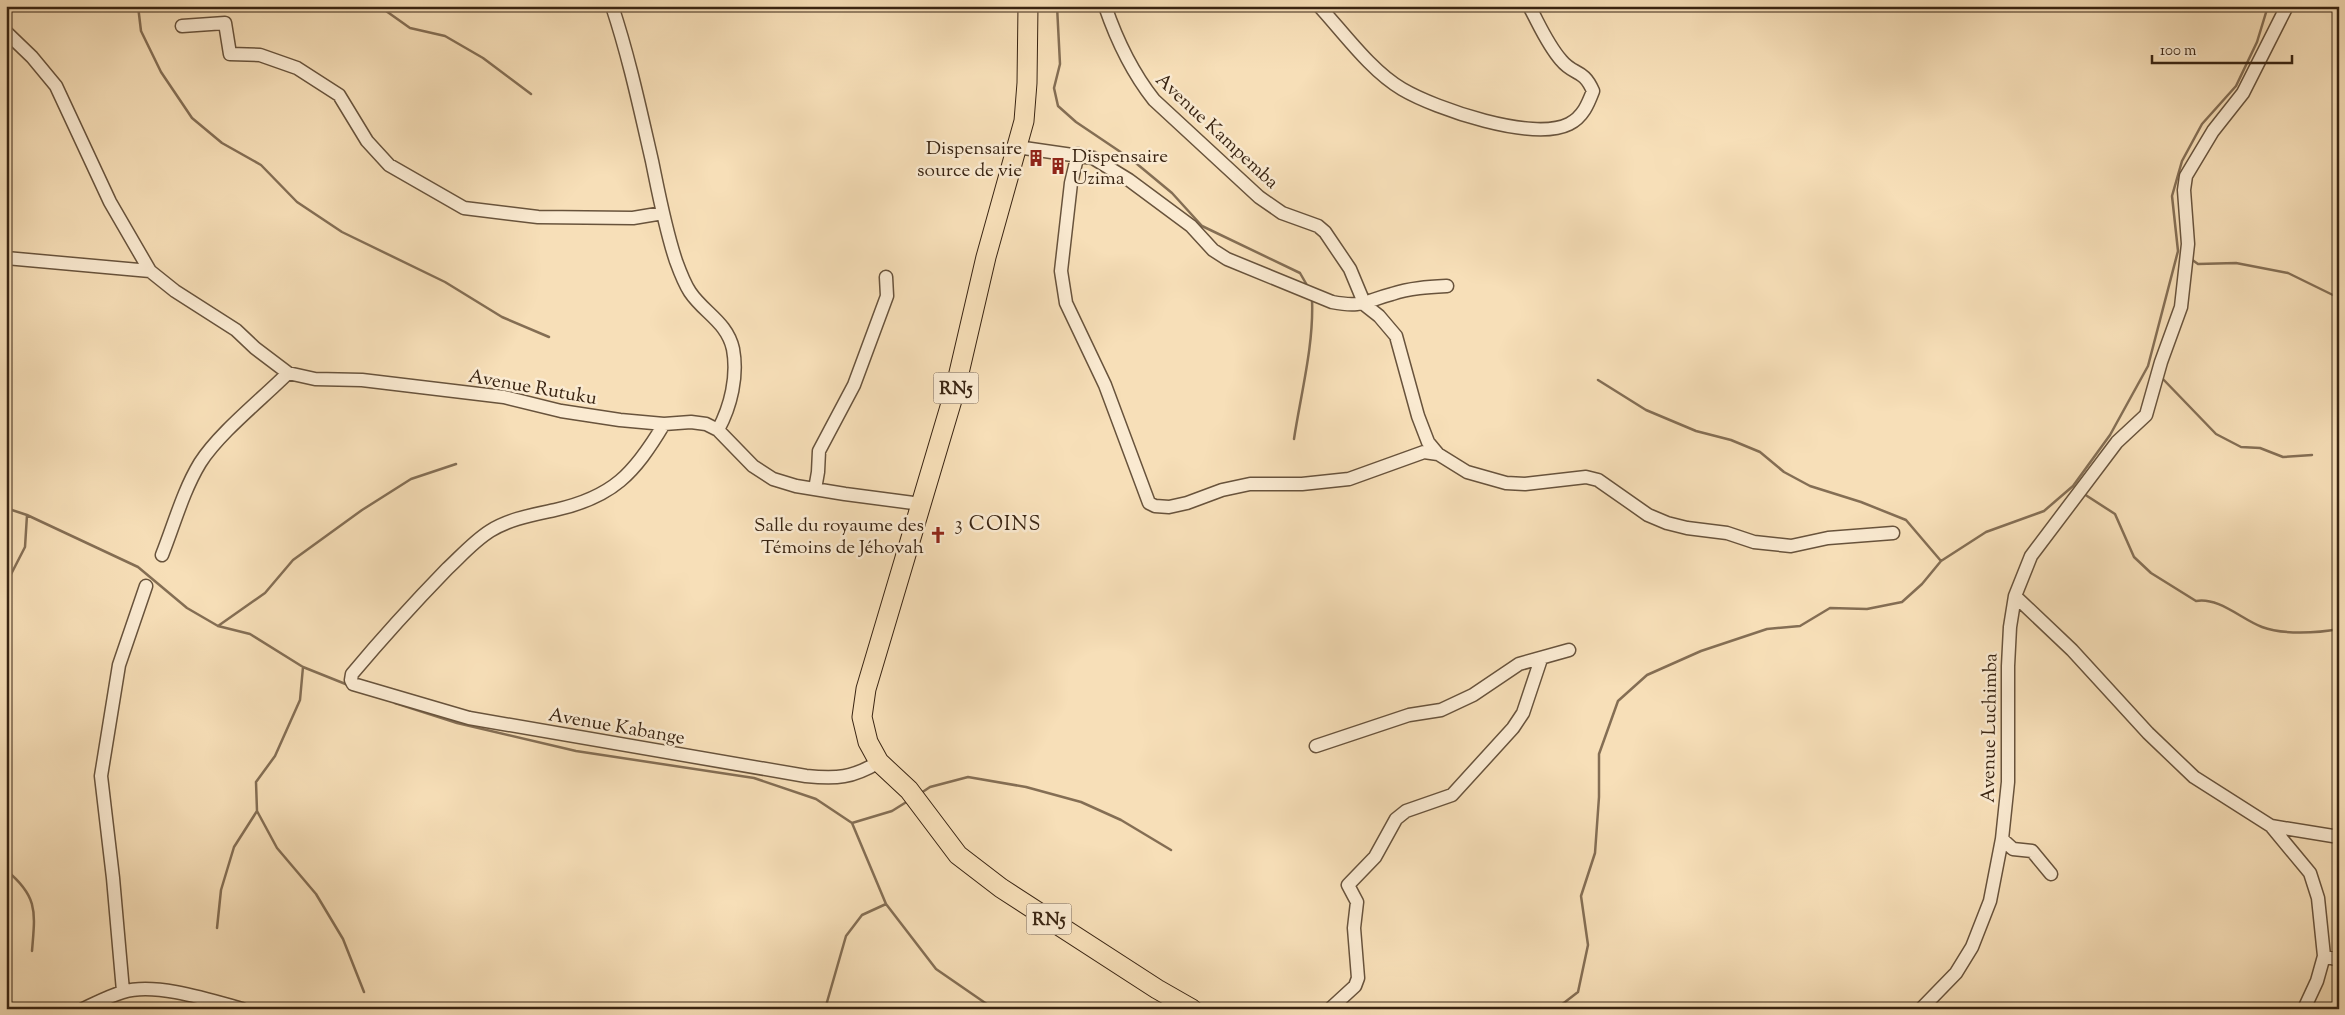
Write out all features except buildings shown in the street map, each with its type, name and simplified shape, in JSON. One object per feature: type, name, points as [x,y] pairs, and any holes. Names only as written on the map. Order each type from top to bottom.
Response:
[{"type":"highway","name":"RN5","points":[[1028,6],[1028,83],[1024,122],[989,248],[955,390],[864,699],[862,717],[868,742],[879,762],[908,790],[958,855],[976,870],[1157,989],[1192,1009]]},
{"type":"street","points":[[612,6],[640,109],[662,213],[676,260],[691,293],[724,327],[731,340],[734,366],[732,397],[728,412],[718,430]]},
{"type":"street","name":"Avenue Kampemba","points":[[1105,6],[1119,46],[1141,84],[1154,100],[1259,197],[1282,212],[1318,226],[1325,232],[1350,269],[1365,305]]},
{"type":"street","points":[[1319,6],[1381,74],[1402,89],[1450,110],[1495,124],[1552,129],[1570,123],[1585,110],[1593,91],[1587,78],[1568,67],[1560,59],[1542,33],[1529,6]]},
{"type":"street","name":"Avenue Luchimba","points":[[1921,1009],[1956,973],[1972,947],[1990,901],[2002,839],[2008,782],[2010,627],[2014,596],[2031,556],[2108,454],[2146,415],[2161,362],[2177,322],[2187,257],[2184,190],[2186,176],[2213,130],[2243,93],[2287,6]]},
{"type":"street","points":[[182,26],[225,23],[230,54],[260,55],[297,68],[339,95],[367,141],[389,165],[464,208],[538,217],[633,218],[662,213]]},
{"type":"street","points":[[6,32],[32,57],[56,86],[110,202],[150,271]]},
{"type":"street","points":[[1016,148],[1078,154],[1094,158],[1129,180],[1191,226],[1213,250],[1227,258],[1326,300],[1349,306],[1365,305],[1392,294],[1447,286]]},
{"type":"street","points":[[1078,154],[1071,183],[1061,271],[1066,303],[1105,384],[1149,503],[1155,506],[1170,507],[1222,490],[1250,484],[1333,482],[1370,473],[1409,456],[1424,452],[1438,454]]},
{"type":"street","points":[[6,258],[150,271]]},
{"type":"street","name":"Avenue Rutuku","points":[[150,271],[175,291],[236,330],[255,348],[288,373],[315,379],[362,380],[504,397],[562,411],[620,420],[664,424],[691,422],[706,424],[718,430],[752,466],[773,479],[796,486],[920,504]]},
{"type":"street","points":[[815,489],[819,451],[854,385],[887,296],[886,277]]},
{"type":"street","points":[[1365,305],[1379,316],[1396,336],[1418,416],[1428,442],[1438,454],[1467,472],[1506,483],[1525,484],[1586,476],[1598,480],[1648,515],[1687,528],[1727,534],[1754,542],[1791,546],[1828,538],[1893,533]]},
{"type":"street","points":[[162,555],[190,480],[201,462],[213,446],[288,373]]},
{"type":"street","name":"Avenue Kabange","points":[[664,424],[633,468],[608,492],[563,508],[504,522],[488,532],[402,614],[352,674],[351,680],[354,684],[385,694],[469,718],[806,776],[834,779],[850,776],[879,762]]},
{"type":"street","points":[[123,991],[114,888],[101,776],[119,665],[146,586]]},
{"type":"street","points":[[2014,596],[2072,650],[2155,740],[2194,777],[2271,826],[2293,850],[2310,873],[2318,898],[2324,956],[2304,1009]]},
{"type":"street","points":[[1316,746],[1409,715],[1441,710],[1473,695],[1519,664],[1569,650]]},
{"type":"street","points":[[1330,1009],[1355,986],[1358,978],[1354,928],[1357,902],[1348,885],[1363,872],[1375,857],[1396,819],[1406,811],[1452,796],[1513,728],[1523,713],[1541,659]]},
{"type":"street","points":[[2271,826],[2339,838]]},
{"type":"street","points":[[2002,839],[2012,849],[2032,851],[2050,874]]},
{"type":"street","points":[[2324,956],[2339,960]]},
{"type":"street","points":[[83,1009],[123,991],[138,989],[155,990],[242,1009]]},
{"type":"waterway","points":[[138,6],[141,31],[161,72],[192,118],[222,143],[261,165],[297,202],[342,232],[445,282],[502,317],[549,337]]},
{"type":"waterway","points":[[379,6],[410,28],[445,36],[483,58],[531,94]]},
{"type":"waterway","points":[[1057,6],[1060,64],[1054,88],[1058,106],[1076,122],[1131,159],[1172,193],[1202,226],[1300,273],[1308,287]]},
{"type":"waterway","points":[[1556,1009],[1578,992],[1588,945],[1581,896],[1595,853],[1599,797],[1599,754],[1618,701],[1647,675],[1701,651],[1767,629],[1800,626],[1830,608],[1867,609],[1902,602],[1922,584],[1941,561],[1986,532],[2044,511],[2073,486],[2110,435],[2148,366],[2178,251],[2172,196],[2182,161],[2202,124],[2236,86],[2257,42],[2268,6]]},
{"type":"waterway","points":[[2191,259],[2198,264],[2236,263],[2288,273],[2339,298]]},
{"type":"waterway","points":[[1294,439],[1309,351],[1312,299]]},
{"type":"waterway","points":[[2161,377],[2216,434],[2241,447],[2260,448],[2283,457],[2312,455]]},
{"type":"waterway","points":[[1598,380],[1646,410],[1696,431],[1731,440],[1760,452],[1784,472],[1810,486],[1861,502],[1906,520],[1941,561]]},
{"type":"waterway","points":[[218,626],[265,593],[293,560],[362,510],[411,479],[456,464]]},
{"type":"waterway","points":[[2084,494],[2115,514],[2134,557],[2151,573],[2196,601],[2213,602],[2221,605],[2270,630],[2321,632],[2339,629]]},
{"type":"waterway","points":[[6,508],[27,515],[138,567],[187,608],[218,626],[250,634],[303,667],[348,685]]},
{"type":"waterway","points":[[6,584],[25,547],[27,515]]},
{"type":"waterway","points":[[303,667],[300,700],[275,756],[256,782],[257,811],[277,848],[316,894],[343,939],[364,992]]},
{"type":"waterway","points":[[395,703],[457,723],[576,751],[754,778],[816,799],[852,823],[886,904],[936,969],[994,1009]]},
{"type":"waterway","points":[[921,793],[930,787],[968,777],[1026,787],[1081,802],[1121,820],[1171,850]]},
{"type":"waterway","points":[[852,823],[892,811],[908,801]]},
{"type":"waterway","points":[[217,928],[221,890],[234,847],[257,811]]},
{"type":"waterway","points":[[6,870],[17,880],[30,897],[34,916],[32,951]]},
{"type":"waterway","points":[[825,1009],[846,936],[862,915],[886,904]]},
{"type":"place","name":"Dispensaire source de vie","points":[[1036,158]]},
{"type":"place","name":"Dispensaire Uzima","points":[[1058,166]]},
{"type":"place","name":"Salle du royaume des Témoins de Jéhovah","points":[[938,535]]},
{"type":"district","name":"3 COINS","points":[[998,523]]}]
